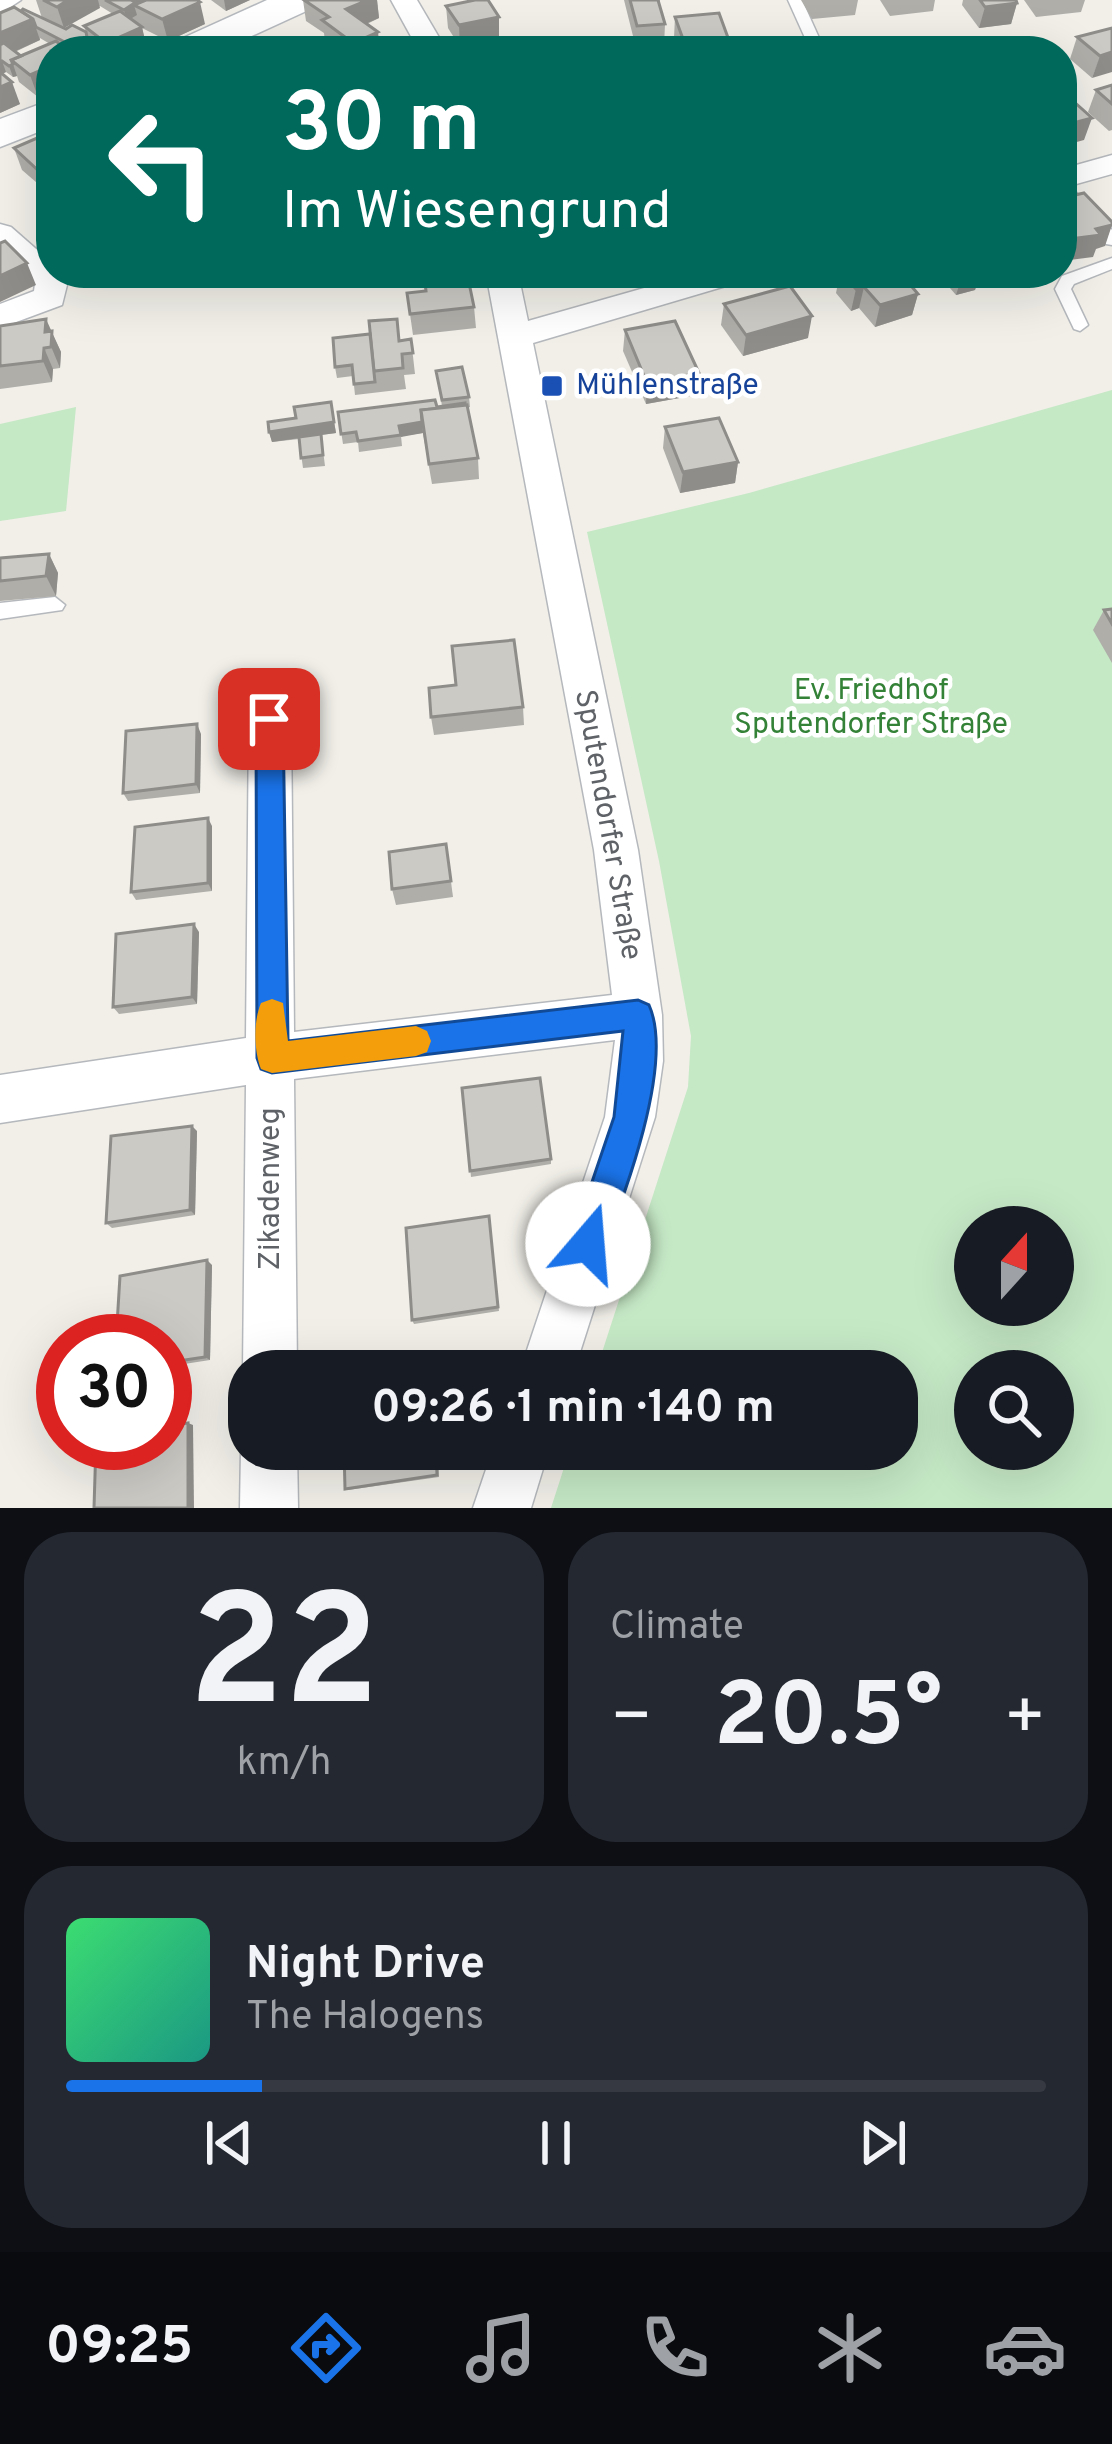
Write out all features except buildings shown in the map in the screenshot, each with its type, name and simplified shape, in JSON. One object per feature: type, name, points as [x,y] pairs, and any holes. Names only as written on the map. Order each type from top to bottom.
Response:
[{"type":"street","points":[[0,6],[8,0]]},
{"type":"street","points":[[219,36],[299,0]]},
{"type":"street","points":[[404,0],[425,36]]},
{"type":"street","points":[[0,134],[36,118]]},
{"type":"street","points":[[1077,177],[1112,164]]},
{"type":"street","points":[[0,234],[36,267]]},
{"type":"street","points":[[0,317],[50,297],[51,288]]},
{"type":"street","name":"Sputendorfer Straße","points":[[505,288],[616,850],[638,1015],[639,1060],[630,1117],[554,1350]]},
{"type":"street","points":[[514,337],[683,288]]},
{"type":"street","name":"Zikadenweg","points":[[269,719],[270,1350]]},
{"type":"street","points":[[0,1099],[272,1058],[638,1015]]},
{"type":"street","points":[[269,1470],[269,1508]]},
{"type":"street","points":[[502,1508],[514,1470]]},
{"type":"lane","points":[[795,0],[811,36]]},
{"type":"lane","points":[[1077,200],[1112,241]]},
{"type":"lane","points":[[1077,277],[1112,263]]},
{"type":"lane","points":[[1064,288],[1080,325]]},
{"type":"lane","points":[[0,611],[55,605]]},
{"type":"green space","name":"Ev. Friedhof Sputendorfer Straße","points":[[1112,390],[1112,1508],[551,1508],[563,1470],[918,1470],[918,1350],[603,1350],[688,1087],[691,1036],[659,861],[587,532],[749,493]]},
{"type":"green space","points":[[76,407],[66,511],[0,521],[0,424]]},
{"type":"slow traffic","points":[[272,1014],[272,1058],[416,1041]]},
{"type":"place","name":"Mühlenstraße","points":[[552,386]]},
{"type":"route","points":[[269,719],[272,1058],[638,1015],[639,1060],[630,1117],[588,1244]]}]
